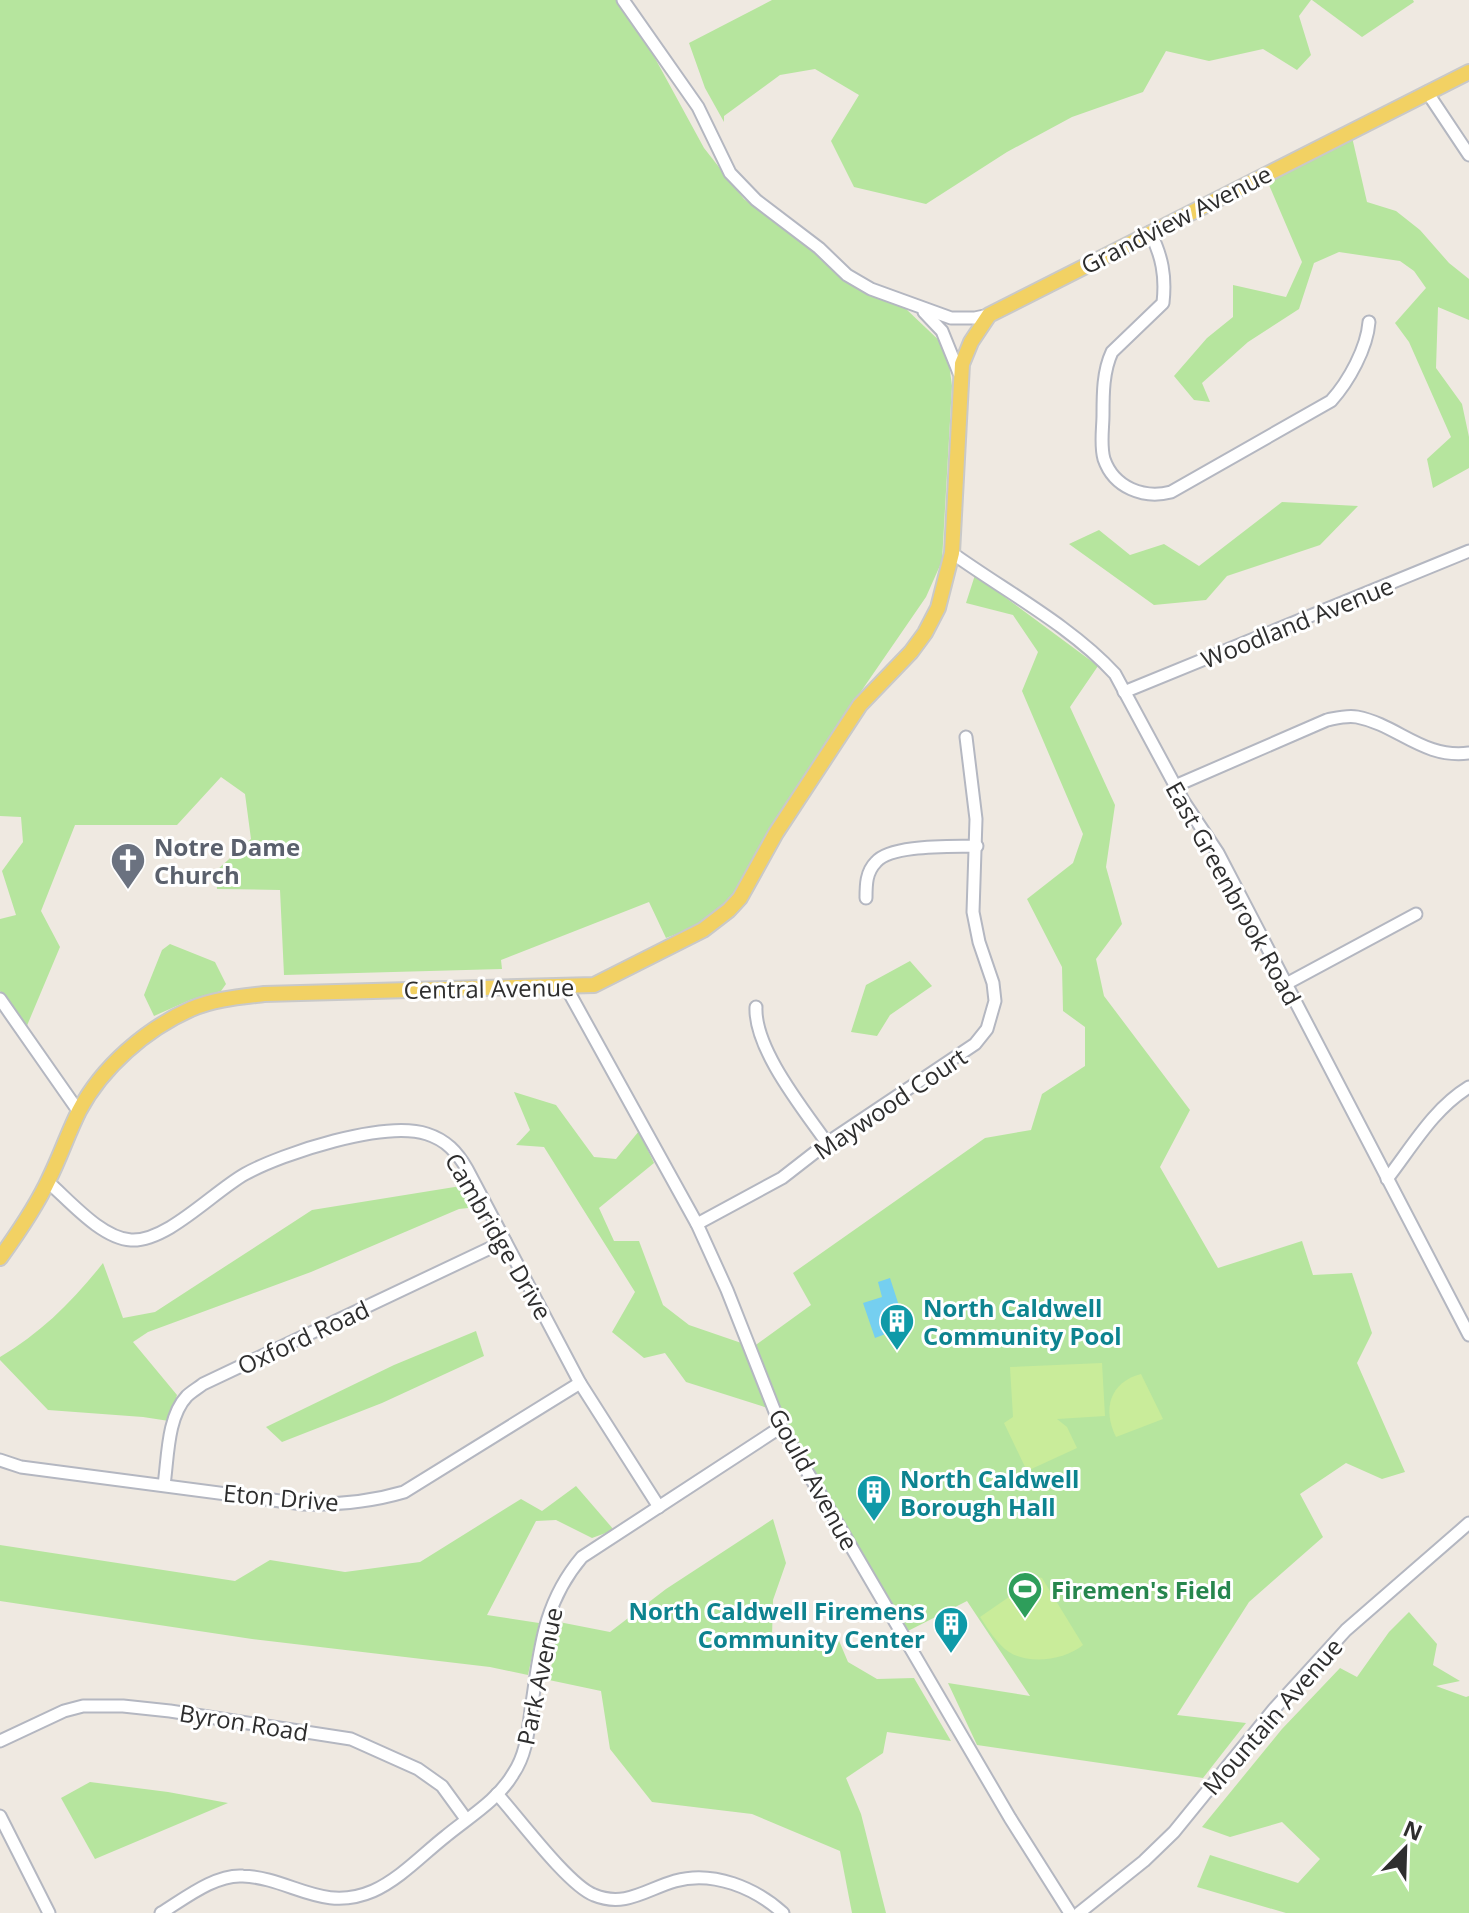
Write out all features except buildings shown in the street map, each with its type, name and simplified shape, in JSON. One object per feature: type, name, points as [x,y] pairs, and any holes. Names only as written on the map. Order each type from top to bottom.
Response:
[{"type":"main road","name":"Grandview Avenue","points":[[989,315],[1469,72]]},
{"type":"main road","points":[[960,377],[966,353],[989,315]]},
{"type":"main road","name":"Central Avenue","points":[[0,1258],[48,1182],[79,1112],[105,1073],[134,1043],[192,1009],[224,999],[279,993],[594,985],[717,921],[734,904],[776,833],[860,705],[925,633],[943,594],[952,553],[960,377]]},
{"type":"street","points":[[623,0],[694,100],[723,163],[741,185],[777,218],[819,248],[847,275],[871,289],[951,318],[989,315]]},
{"type":"street","points":[[1427,92],[1469,155]]},
{"type":"street","points":[[1150,232],[1161,253],[1164,269],[1163,303],[1112,352],[1107,362],[1103,397],[1104,459],[1117,478],[1137,493],[1160,495],[1171,492],[1331,401],[1341,389],[1363,346],[1369,322]]},
{"type":"street","points":[[921,309],[942,331],[960,377]]},
{"type":"street","name":"Woodland Avenue","points":[[1124,692],[1469,551]]},
{"type":"street","name":"East Greenbrook Road","points":[[952,553],[1099,657],[1115,674],[1175,786],[1218,853],[1469,1335]]},
{"type":"street","points":[[1175,786],[1342,716],[1369,721],[1434,751],[1469,753]]},
{"type":"street","name":"Maywood Court","points":[[697,1224],[782,1178],[827,1143],[975,1044],[987,1029],[995,1001],[973,912],[976,819],[966,737]]},
{"type":"street","points":[[866,898],[870,869],[878,858],[898,851],[977,846]]},
{"type":"street","points":[[1286,984],[1416,914]]},
{"type":"street","name":"Gould Avenue","points":[[566,987],[697,1224],[727,1290],[781,1427],[1010,1818],[1070,1913]]},
{"type":"street","points":[[0,999],[79,1112]]},
{"type":"street","points":[[756,1007],[758,1028],[780,1076],[827,1143]]},
{"type":"street","points":[[1387,1179],[1437,1112],[1469,1087]]},
{"type":"street","name":"Cambridge Drive","points":[[48,1182],[100,1228],[121,1239],[139,1240],[161,1234],[244,1174],[306,1149],[351,1138],[417,1131],[443,1141],[458,1155],[580,1383],[659,1507]]},
{"type":"street","name":"Oxford Road","points":[[164,1485],[177,1412],[187,1396],[203,1384],[505,1241]]},
{"type":"street","name":"Eton Drive","points":[[0,1460],[21,1467],[303,1504],[339,1505],[404,1492],[580,1383]]},
{"type":"street","name":"Park Avenue","points":[[161,1913],[226,1878],[244,1876],[314,1897],[332,1899],[371,1893],[394,1878],[497,1794],[514,1773],[523,1754],[543,1630],[562,1583],[582,1557],[781,1427]]},
{"type":"street","name":"Mountain Avenue","points":[[1079,1913],[1144,1861],[1174,1832],[1265,1719],[1346,1630],[1469,1523]]},
{"type":"street","name":"Byron Road","points":[[0,1741],[64,1711],[83,1706],[170,1711],[351,1739],[418,1769],[442,1786],[466,1819]]},
{"type":"street","points":[[497,1794],[573,1881],[595,1896],[621,1900],[640,1896],[676,1881],[714,1880],[750,1890],[783,1913]]},
{"type":"street","points":[[0,1816],[49,1913]]},
{"type":"green space","points":[[0,0],[619,0],[638,27],[704,148],[744,199],[852,282],[905,308],[947,348],[952,386],[942,561],[926,597],[851,706],[731,898],[708,922],[666,938],[649,902],[501,960],[502,969],[284,975],[280,890],[217,889],[216,871],[251,839],[245,794],[221,777],[177,825],[75,825],[41,911],[60,947],[26,1028],[0,991],[0,919],[16,915],[2,871],[23,842],[21,817],[0,816]]},
{"type":"green space","points":[[772,0],[1311,0],[1299,16],[1311,55],[1297,70],[1263,49],[1209,61],[1166,51],[1143,92],[1072,117],[1007,152],[926,204],[854,187],[831,141],[859,95],[815,69],[780,75],[724,116],[724,122],[705,88],[689,43]]},
{"type":"green space","points":[[1312,0],[1413,0],[1414,2],[1362,37]]},
{"type":"green space","points":[[1352,137],[1367,202],[1396,211],[1420,230],[1449,263],[1469,279],[1469,320],[1438,307],[1436,368],[1462,404],[1469,437],[1469,468],[1433,488],[1427,459],[1451,437],[1409,342],[1395,323],[1426,288],[1414,271],[1400,261],[1339,252],[1314,263],[1299,309],[1248,342],[1202,383],[1210,402],[1194,400],[1174,376],[1207,338],[1233,317],[1233,285],[1286,297],[1302,262],[1266,178]]},
{"type":"green space","points":[[1282,502],[1358,506],[1320,545],[1227,576],[1206,600],[1154,605],[1069,544],[1099,530],[1130,555],[1164,544],[1199,566]]},
{"type":"green space","points":[[975,575],[1098,666],[1070,707],[1115,805],[1106,867],[1122,924],[1096,959],[1104,996],[1190,1110],[1160,1167],[1218,1268],[1302,1241],[1313,1275],[1352,1273],[1372,1333],[1357,1363],[1405,1472],[1382,1479],[1346,1463],[1300,1494],[1323,1537],[1249,1602],[1177,1715],[1246,1723],[1203,1778],[977,1745],[948,1683],[1030,1696],[967,1601],[902,1634],[777,1411],[686,1382],[665,1353],[644,1358],[612,1332],[635,1292],[544,1147],[516,1145],[530,1130],[514,1092],[556,1105],[594,1157],[616,1159],[639,1131],[654,1163],[599,1208],[614,1241],[639,1241],[663,1305],[689,1325],[753,1347],[811,1305],[793,1273],[985,1138],[1031,1130],[1042,1094],[1085,1066],[1085,1027],[1063,1011],[1062,967],[1027,899],[1073,863],[1083,834],[1022,691],[1038,652],[1013,615],[966,603]]},
{"type":"green space","points":[[170,944],[215,962],[226,984],[221,991],[190,1000],[154,1016],[144,995],[162,950]]},
{"type":"green space","points":[[910,961],[932,986],[890,1015],[877,1036],[851,1032],[866,985]]},
{"type":"green space","points":[[467,1185],[477,1207],[459,1209],[311,1272],[148,1332],[133,1342],[177,1395],[169,1421],[48,1410],[0,1360],[56,1315],[103,1263],[123,1318],[155,1312],[312,1210]]},
{"type":"green space","points":[[476,1331],[484,1356],[382,1403],[282,1442],[266,1427],[394,1365]]},
{"type":"green space","points":[[1102,1363],[1105,1416],[1057,1419],[1067,1427],[1077,1448],[1027,1471],[1004,1423],[1013,1417],[1010,1367]]},
{"type":"green space","points":[[1141,1374],[1163,1419],[1116,1437],[1110,1416],[1112,1398],[1122,1383]]},
{"type":"green space","points":[[576,1486],[614,1530],[592,1538],[556,1520],[536,1521],[487,1615],[539,1623],[528,1675],[490,1667],[252,1639],[0,1601],[0,1545],[235,1581],[270,1560],[345,1572],[420,1562],[521,1499],[542,1511]]},
{"type":"green space","points":[[773,1519],[786,1563],[773,1600],[772,1637],[804,1642],[837,1636],[848,1662],[877,1679],[914,1678],[951,1741],[887,1732],[883,1753],[846,1778],[861,1814],[886,1913],[852,1913],[840,1851],[752,1814],[652,1802],[610,1749],[601,1691],[549,1680],[559,1622],[610,1632],[666,1589]]},
{"type":"green space","name":"Firemen's Field","points":[[1038,1577],[1042,1578],[1083,1645],[1067,1654],[1047,1659],[1026,1658],[1009,1652],[980,1617]]},
{"type":"green space","points":[[1409,1612],[1437,1644],[1433,1665],[1460,1681],[1436,1686],[1469,1696],[1469,1913],[1286,1913],[1197,1887],[1210,1855],[1298,1883],[1320,1859],[1282,1822],[1230,1837],[1202,1827],[1282,1729],[1340,1668],[1357,1677],[1389,1632]]},
{"type":"green space","points":[[90,1782],[228,1803],[95,1859],[61,1798]]},
{"type":"water","points":[[890,1278],[901,1312],[884,1318],[888,1333],[875,1338],[863,1303],[882,1297],[878,1282]]},
{"type":"place","name":"Notre Dame Church","points":[[128,891]]},
{"type":"place","name":"North Caldwell Community Pool","points":[[897,1352]]},
{"type":"place","name":"North Caldwell Borough Hall","points":[[874,1523]]},
{"type":"place","name":"Firemen's Field","points":[[1025,1620]]},
{"type":"place","name":"North Caldwell Firemens Community Center","points":[[951,1655]]}]
